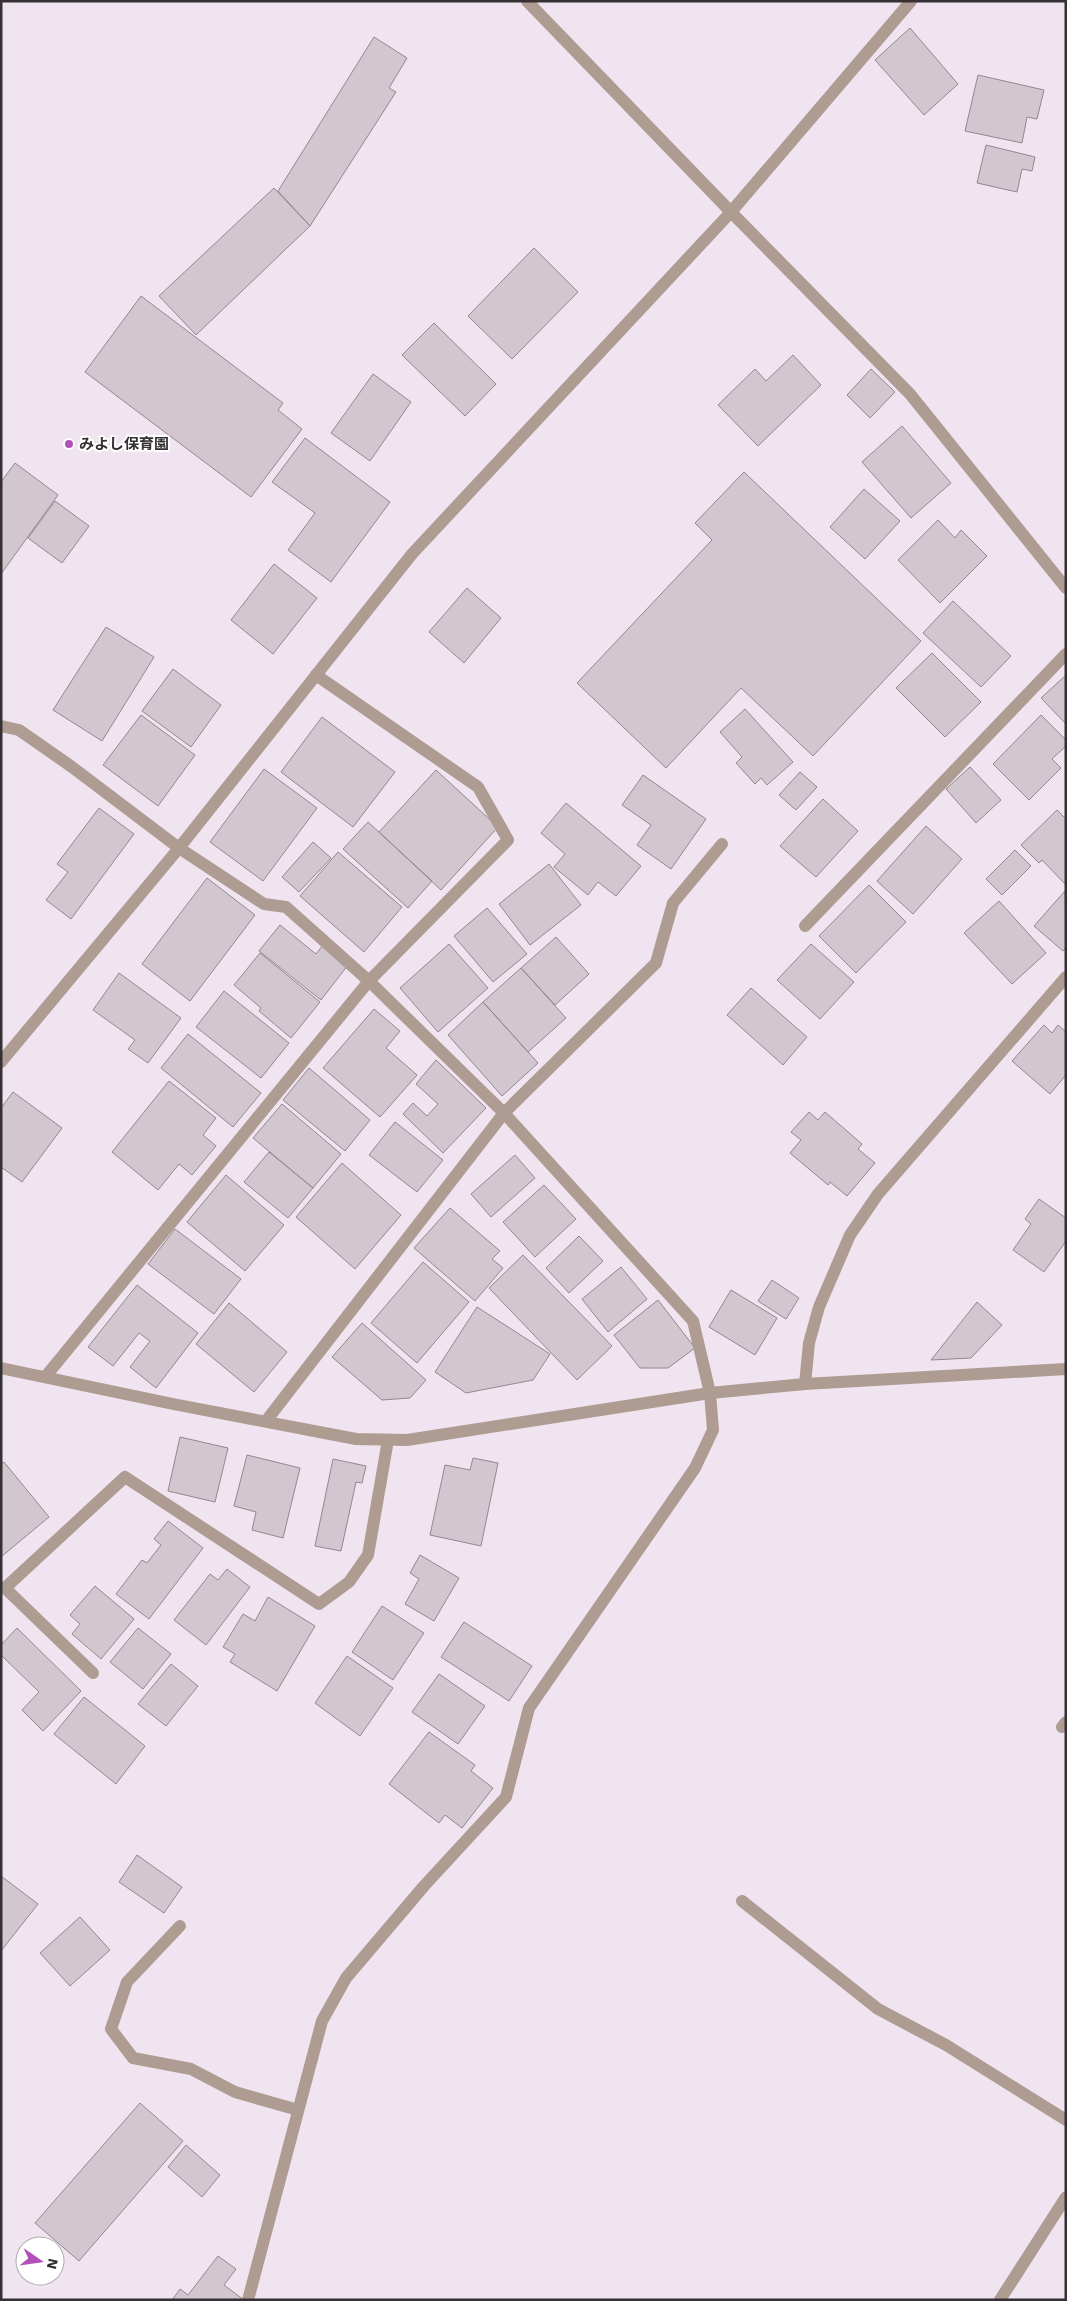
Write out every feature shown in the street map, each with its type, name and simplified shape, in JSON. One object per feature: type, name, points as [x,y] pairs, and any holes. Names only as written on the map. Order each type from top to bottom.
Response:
[{"type":"street","points":[[527,1],[910,394],[1066,588]]},
{"type":"street","points":[[1,1062],[179,848],[412,554],[731,212],[911,1]]},
{"type":"street","points":[[805,926],[1066,654]]},
{"type":"street","points":[[46,1376],[369,981],[508,840],[478,786],[316,675]]},
{"type":"street","points":[[1,726],[18,730],[72,767],[179,848],[264,904],[286,907],[369,981],[504,1113],[693,1321],[710,1393],[713,1430],[695,1468],[529,1708],[506,1797],[424,1886],[346,1978],[322,2021],[248,2300]]},
{"type":"street","points":[[266,1420],[504,1113],[656,963],[673,903],[722,844]]},
{"type":"street","points":[[805,1384],[808,1343],[819,1307],[850,1235],[878,1194],[1066,977]]},
{"type":"street","points":[[1,1368],[173,1404],[266,1420],[356,1439],[388,1440],[406,1440],[710,1393],[805,1384],[1066,1369]]},
{"type":"street","points":[[93,1673],[4,1588],[125,1477],[319,1604],[349,1582],[368,1555],[388,1440]]},
{"type":"street","points":[[742,1902],[878,2009],[946,2045],[1066,2120]]},
{"type":"street","points":[[180,1926],[127,1982],[111,2029],[133,2058],[191,2069],[235,2092],[298,2110]]},
{"type":"street","points":[[1000,2300],[1066,2197]]},
{"type":"building","points":[[910,28],[958,84],[924,115],[875,60]]},
{"type":"building","points":[[374,37],[407,58],[389,88],[396,92],[310,226],[278,191]]},
{"type":"building","points":[[978,75],[1044,90],[1037,119],[1027,117],[1022,143],[965,131]]},
{"type":"building","points":[[986,145],[1035,157],[1032,171],[1022,169],[1017,192],[977,183]]},
{"type":"building","points":[[274,188],[310,226],[196,335],[159,296]]},
{"type":"building","points":[[534,248],[578,292],[512,359],[468,316]]},
{"type":"building","points":[[141,296],[283,403],[278,410],[302,429],[251,497],[85,372]]},
{"type":"building","points":[[434,323],[496,384],[465,416],[402,355]]},
{"type":"building","points":[[793,355],[821,385],[758,446],[718,405],[755,369],[766,381]]},
{"type":"building","points":[[871,369],[895,392],[870,418],[847,395]]},
{"type":"building","points":[[373,374],[411,402],[370,461],[331,433]]},
{"type":"building","points":[[902,426],[951,483],[911,518],[862,462]]},
{"type":"building","points":[[305,438],[390,502],[331,582],[288,550],[315,513],[272,482]]},
{"type":"building","points":[[15,463],[58,495],[1,574],[1,482]]},
{"type":"building","points":[[744,472],[921,641],[813,756],[741,688],[666,768],[577,683],[712,540],[695,523]]},
{"type":"building","points":[[864,489],[900,521],[865,559],[830,527]]},
{"type":"building","points":[[55,501],[89,526],[62,563],[28,538]]},
{"type":"building","points":[[938,520],[955,538],[961,530],[987,556],[940,603],[898,560]]},
{"type":"building","points":[[274,564],[317,598],[273,654],[231,620]]},
{"type":"building","points":[[467,588],[501,618],[464,663],[429,632]]},
{"type":"building","points":[[953,601],[1011,656],[981,687],[923,633]]},
{"type":"building","points":[[106,627],[154,657],[102,741],[53,710]]},
{"type":"building","points":[[932,653],[981,702],[945,737],[896,688]]},
{"type":"building","points":[[173,669],[221,705],[191,747],[142,711]]},
{"type":"building","points":[[1066,675],[1066,724],[1041,698]]},
{"type":"building","points":[[745,709],[793,762],[767,785],[761,778],[755,784],[736,763],[742,757],[720,732]]},
{"type":"building","points":[[141,715],[195,755],[158,806],[103,765]]},
{"type":"building","points":[[1041,715],[1066,740],[1066,746],[1052,759],[1061,768],[1029,800],[993,764]]},
{"type":"building","points":[[322,717],[395,772],[353,827],[281,772]]},
{"type":"building","points":[[970,767],[1001,800],[976,823],[946,789]]},
{"type":"building","points":[[264,769],[317,808],[263,881],[210,842]]},
{"type":"building","points":[[436,770],[498,827],[441,890],[379,832]]},
{"type":"building","points":[[800,772],[817,787],[796,810],[779,795]]},
{"type":"building","points":[[643,775],[706,819],[671,869],[637,845],[651,825],[622,805]]},
{"type":"building","points":[[823,799],[858,831],[816,877],[780,846]]},
{"type":"building","points":[[566,803],[641,866],[616,896],[598,882],[588,895],[554,867],[565,854],[541,833]]},
{"type":"building","points":[[99,808],[134,834],[71,919],[46,900],[68,872],[57,864]]},
{"type":"building","points":[[1057,810],[1066,819],[1066,885],[1042,860],[1039,863],[1021,845]]},
{"type":"building","points":[[368,822],[432,881],[408,908],[343,849]]},
{"type":"building","points":[[926,826],[962,859],[913,914],[877,881]]},
{"type":"building","points":[[313,842],[331,858],[299,892],[282,877]]},
{"type":"building","points":[[1015,850],[1031,866],[1002,895],[986,879]]},
{"type":"building","points":[[338,852],[402,907],[364,952],[300,896]]},
{"type":"building","points":[[549,864],[581,905],[530,945],[499,904]]},
{"type":"building","points":[[207,878],[255,915],[190,1001],[142,964]]},
{"type":"building","points":[[869,885],[906,922],[856,973],[819,936]]},
{"type":"building","points":[[1065,891],[1066,947],[1063,951],[1034,926]]},
{"type":"building","points":[[999,901],[1046,953],[1012,984],[964,933]]},
{"type":"building","points":[[487,908],[527,954],[493,982],[454,936]]},
{"type":"building","points":[[280,925],[316,954],[323,945],[348,965],[321,1000],[259,951]]},
{"type":"building","points":[[556,937],[589,974],[555,1005],[521,968]]},
{"type":"building","points":[[449,944],[488,988],[438,1032],[400,988]]},
{"type":"building","points":[[811,944],[854,982],[820,1019],[777,980]]},
{"type":"building","points":[[260,953],[320,1002],[291,1038],[259,1011],[261,1008],[234,985]]},
{"type":"building","points":[[521,968],[566,1018],[528,1052],[483,1002]]},
{"type":"building","points":[[119,973],[181,1018],[148,1063],[128,1049],[135,1040],[93,1010]]},
{"type":"building","points":[[751,988],[807,1037],[783,1065],[727,1015]]},
{"type":"building","points":[[224,991],[289,1043],[261,1078],[196,1027]]},
{"type":"building","points":[[483,1002],[538,1063],[502,1096],[448,1035]]},
{"type":"building","points":[[374,1009],[400,1031],[386,1048],[417,1075],[380,1117],[323,1068]]},
{"type":"building","points":[[1044,1025],[1052,1033],[1058,1025],[1066,1032],[1066,1075],[1050,1094],[1012,1061]]},
{"type":"building","points":[[188,1034],[261,1093],[233,1127],[161,1068]]},
{"type":"building","points":[[436,1060],[486,1108],[443,1153],[403,1114],[413,1103],[427,1116],[438,1104],[416,1084]]},
{"type":"building","points":[[309,1068],[370,1120],[345,1151],[283,1100]]},
{"type":"building","points":[[169,1081],[216,1118],[203,1135],[216,1146],[192,1175],[179,1164],[158,1190],[112,1152]]},
{"type":"building","points":[[13,1092],[62,1128],[22,1182],[1,1167],[1,1108]]},
{"type":"building","points":[[282,1104],[341,1154],[313,1188],[253,1138]]},
{"type":"building","points":[[809,1112],[818,1120],[825,1112],[862,1144],[858,1149],[875,1163],[847,1196],[830,1182],[828,1185],[790,1153],[801,1140],[791,1132]]},
{"type":"building","points":[[395,1122],[443,1160],[417,1192],[369,1155]]},
{"type":"building","points":[[269,1152],[313,1188],[288,1218],[244,1182]]},
{"type":"building","points":[[515,1155],[535,1178],[491,1217],[471,1194]]},
{"type":"building","points":[[342,1163],[401,1215],[355,1269],[296,1217]]},
{"type":"building","points":[[226,1175],[284,1225],[245,1271],[187,1222]]},
{"type":"building","points":[[544,1185],[576,1219],[535,1257],[503,1222]]},
{"type":"building","points":[[1039,1199],[1066,1218],[1066,1241],[1044,1272],[1013,1250],[1031,1224],[1025,1219]]},
{"type":"building","points":[[450,1208],[500,1251],[492,1259],[503,1268],[475,1301],[414,1248]]},
{"type":"building","points":[[175,1229],[241,1279],[214,1314],[148,1264]]},
{"type":"building","points":[[579,1236],[603,1261],[569,1293],[546,1268]]},
{"type":"building","points":[[523,1255],[612,1346],[577,1380],[489,1288]]},
{"type":"building","points":[[423,1262],[469,1302],[417,1363],[371,1323]]},
{"type":"building","points":[[621,1267],[647,1299],[608,1332],[582,1299]]},
{"type":"building","points":[[772,1280],[799,1298],[786,1319],[758,1301]]},
{"type":"building","points":[[137,1285],[198,1333],[156,1388],[130,1367],[150,1341],[139,1333],[113,1366],[88,1347]]},
{"type":"building","points":[[731,1290],[777,1318],[755,1355],[709,1327]]},
{"type":"building","points":[[658,1300],[695,1348],[668,1368],[640,1368],[614,1335]]},
{"type":"building","points":[[977,1302],[1002,1325],[971,1358],[931,1360]]},
{"type":"building","points":[[229,1303],[287,1352],[254,1392],[196,1344]]},
{"type":"building","points":[[477,1307],[550,1354],[533,1380],[466,1393],[435,1372]]},
{"type":"building","points":[[362,1323],[426,1380],[410,1398],[382,1400],[332,1357]]},
{"type":"building","points":[[180,1437],[228,1448],[215,1502],[168,1491]]},
{"type":"building","points":[[247,1455],[300,1468],[283,1538],[252,1530],[256,1512],[234,1506]]},
{"type":"building","points":[[473,1458],[498,1463],[481,1546],[430,1535],[445,1465],[470,1470]]},
{"type":"building","points":[[333,1459],[366,1466],[362,1483],[356,1482],[341,1551],[315,1546]]},
{"type":"building","points":[[4,1462],[49,1517],[1,1557],[1,1464]]},
{"type":"building","points":[[168,1521],[203,1548],[149,1619],[116,1594],[142,1560],[147,1563],[161,1545],[154,1539]]},
{"type":"building","points":[[420,1555],[459,1578],[434,1621],[405,1604],[419,1579],[410,1573]]},
{"type":"building","points":[[227,1569],[250,1587],[206,1645],[174,1620],[210,1574],[218,1580]]},
{"type":"building","points":[[95,1586],[134,1619],[101,1659],[72,1634],[80,1624],[70,1615]]},
{"type":"building","points":[[268,1597],[315,1626],[277,1691],[230,1662],[235,1654],[223,1647],[243,1614],[255,1621]]},
{"type":"building","points":[[382,1606],[424,1633],[393,1680],[352,1652]]},
{"type":"building","points":[[464,1622],[532,1666],[509,1701],[441,1657]]},
{"type":"building","points":[[17,1628],[81,1691],[43,1731],[22,1710],[39,1692],[1,1655],[1,1645]]},
{"type":"building","points":[[138,1628],[171,1654],[143,1689],[110,1662]]},
{"type":"building","points":[[347,1656],[393,1688],[360,1736],[315,1703]]},
{"type":"building","points":[[171,1664],[198,1686],[166,1726],[138,1704]]},
{"type":"building","points":[[439,1674],[485,1706],[458,1744],[412,1712]]},
{"type":"building","points":[[84,1697],[145,1746],[116,1784],[54,1734]]},
{"type":"building","points":[[429,1732],[475,1765],[471,1771],[493,1788],[462,1828],[445,1815],[439,1823],[389,1784]]},
{"type":"building","points":[[137,1855],[182,1887],[164,1913],[119,1882]]},
{"type":"building","points":[[1,1876],[38,1904],[1,1951]]},
{"type":"building","points":[[80,1917],[110,1950],[70,1986],[40,1953]]},
{"type":"building","points":[[140,2103],[183,2141],[79,2261],[65,2249],[65,2236],[50,2236],[35,2223]]},
{"type":"building","points":[[186,2145],[220,2175],[202,2197],[168,2167]]},
{"type":"building","points":[[218,2256],[236,2269],[224,2285],[244,2300],[172,2300],[180,2289],[188,2295]]},
{"type":"place","name":"みよし保育園","points":[[69,444]]}]
